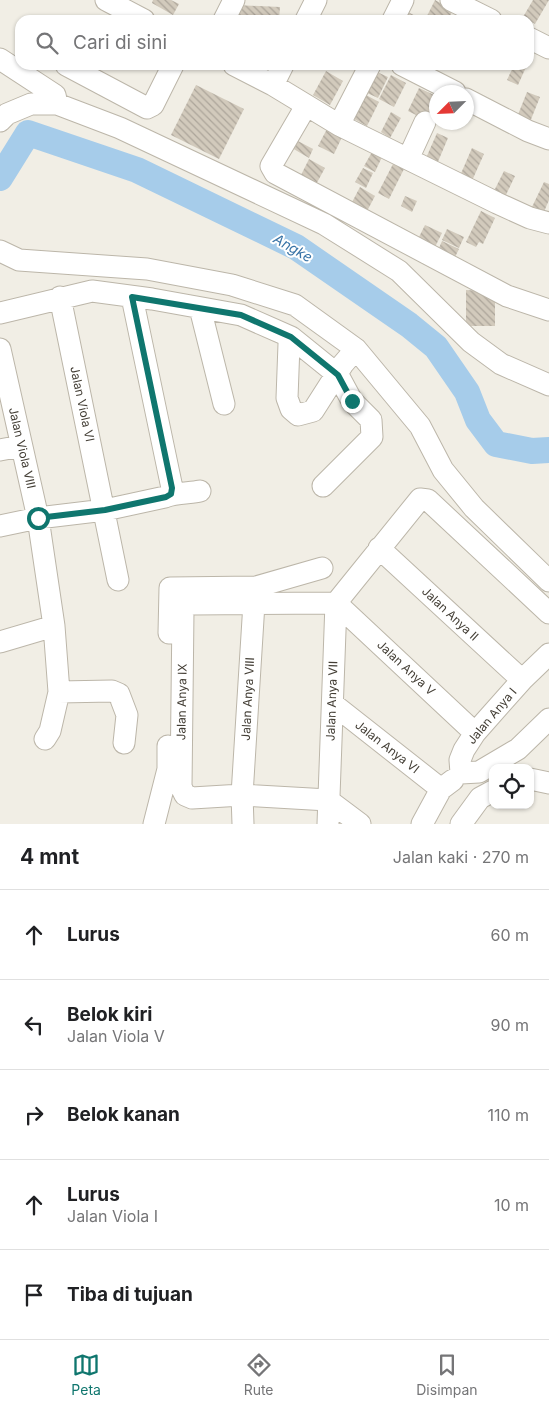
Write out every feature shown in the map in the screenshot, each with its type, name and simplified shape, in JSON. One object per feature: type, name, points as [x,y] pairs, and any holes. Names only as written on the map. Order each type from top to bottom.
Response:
[{"type":"street","points":[[106,0],[140,12]]},
{"type":"street","points":[[226,15],[234,0]]},
{"type":"street","points":[[396,15],[403,0]]},
{"type":"street","points":[[451,0],[482,15]]},
{"type":"street","points":[[534,40],[549,48]]},
{"type":"street","points":[[0,60],[15,70]]},
{"type":"street","points":[[16,70],[55,95],[58,104]]},
{"type":"street","points":[[75,70],[146,108],[153,105],[170,70]]},
{"type":"street","points":[[244,70],[273,85],[339,125],[497,203],[530,218],[549,223]]},
{"type":"street","points":[[273,85],[280,70]]},
{"type":"street","points":[[339,125],[367,70]]},
{"type":"street","points":[[412,70],[441,85]]},
{"type":"street","points":[[474,103],[528,131],[549,139]]},
{"type":"street","points":[[0,121],[7,114],[31,104],[58,104],[120,128],[324,224],[399,271],[471,342],[501,364],[549,385]]},
{"type":"street","points":[[306,106],[272,166],[275,173],[507,296],[549,310]]},
{"type":"street","points":[[408,159],[425,122]]},
{"type":"street","points":[[0,251],[19,260],[147,269],[232,285],[295,305],[356,348],[420,426],[443,470],[474,508],[549,581]]},
{"type":"street","points":[[0,313],[92,290],[241,315],[291,337],[338,375],[352,401],[370,420],[372,437],[323,486]]},
{"type":"street","name":"Jalan Viola VI","points":[[60,297],[118,580]]},
{"type":"street","points":[[132,297],[172,488],[171,494]]},
{"type":"street","points":[[200,308],[224,404]]},
{"type":"street","points":[[291,337],[289,344],[288,398],[291,408],[298,415],[313,411],[338,375],[343,364],[356,348]]},
{"type":"street","name":"Jalan Viola VIII","points":[[0,349],[38,518],[54,626],[59,692],[50,731],[45,739]]},
{"type":"street","points":[[0,450],[21,446]]},
{"type":"street","points":[[0,526],[38,518],[105,510],[166,497],[171,494],[179,495],[200,491]]},
{"type":"street","points":[[254,603],[336,603],[420,499],[428,500],[549,613]]},
{"type":"street","name":"Jalan Anya II","points":[[379,548],[522,680]]},
{"type":"street","points":[[154,824],[168,769],[170,588],[256,587],[322,568]]},
{"type":"street","name":"Jalan Anya IX","points":[[242,795],[192,798],[185,796],[181,788],[184,609],[192,604],[254,603]]},
{"type":"street","name":"Jalan Anya VIII","points":[[243,824],[242,795],[254,603]]},
{"type":"street","name":"Jalan Anya VII","points":[[328,824],[336,603]]},
{"type":"street","name":"Jalan Anya V","points":[[336,603],[475,733]]},
{"type":"street","points":[[0,642],[54,626]]},
{"type":"street","name":"Jalan Anya I","points":[[461,773],[460,760],[475,733],[522,680],[549,654]]},
{"type":"street","points":[[59,692],[112,691],[119,694],[127,715],[124,743]]},
{"type":"street","name":"Jalan Anya VI","points":[[333,704],[441,789]]},
{"type":"street","points":[[422,824],[441,789],[461,773],[479,772],[518,748],[549,719]]},
{"type":"street","points":[[534,780],[549,783]]},
{"type":"street","points":[[461,824],[480,798],[489,793]]},
{"type":"street","points":[[242,795],[328,800],[360,824]]},
{"type":"building","points":[[153,0],[171,0],[179,4],[173,15],[152,3]]},
{"type":"building","points":[[435,0],[453,10],[450,15],[428,15]]},
{"type":"building","points":[[533,0],[549,0],[535,24],[534,15],[524,15]]},
{"type":"building","points":[[237,5],[280,7],[279,15],[236,15]]},
{"type":"building","points":[[512,70],[525,70],[518,85],[507,80]]},
{"type":"building","points":[[326,71],[343,81],[330,105],[313,95]]},
{"type":"building","points":[[375,71],[388,77],[378,98],[365,92]]},
{"type":"building","points":[[391,75],[406,83],[394,107],[379,99]]},
{"type":"building","points":[[196,85],[244,109],[219,159],[171,135]]},
{"type":"building","points":[[419,88],[429,93],[428,121],[408,111]]},
{"type":"building","points":[[527,92],[540,97],[530,122],[517,117]]},
{"type":"building","points":[[366,95],[379,102],[367,126],[354,119]]},
{"type":"building","points":[[391,112],[401,118],[390,138],[381,132]]},
{"type":"building","points":[[328,127],[343,135],[334,154],[318,146]]},
{"type":"building","points":[[437,133],[448,138],[437,164],[426,158]]},
{"type":"building","points":[[296,140],[313,149],[309,158],[292,148]]},
{"type":"building","points":[[472,148],[484,154],[471,183],[459,178]]},
{"type":"building","points":[[372,152],[382,157],[375,172],[364,166]]},
{"type":"building","points":[[309,159],[325,168],[313,190],[298,181]]},
{"type":"building","points":[[393,164],[404,169],[389,199],[378,193]]},
{"type":"building","points":[[363,168],[373,173],[366,188],[355,182]]},
{"type":"building","points":[[504,171],[515,176],[504,199],[493,193]]},
{"type":"building","points":[[544,182],[549,184],[549,200],[543,214],[531,209]]},
{"type":"building","points":[[360,187],[375,196],[365,215],[350,206]]},
{"type":"building","points":[[405,196],[417,201],[412,212],[401,206]]},
{"type":"building","points":[[481,211],[495,218],[483,244],[479,242],[476,247],[466,242]]},
{"type":"building","points":[[425,225],[442,233],[432,253],[415,245]]},
{"type":"building","points":[[447,229],[464,237],[459,248],[442,240]]},
{"type":"building","points":[[442,241],[459,249],[452,263],[436,255]]},
{"type":"building","points":[[466,290],[484,291],[484,297],[495,297],[495,326],[466,326]]},
{"type":"waterway","name":"Angke","points":[[0,178],[28,133],[137,170],[296,247],[409,325],[436,347],[467,392],[478,420],[496,444],[532,451],[549,450]]},
{"type":"route","points":[[38,518],[105,510],[166,497],[171,494],[172,488],[132,297],[241,315],[291,337],[338,375],[352,401]]}]
